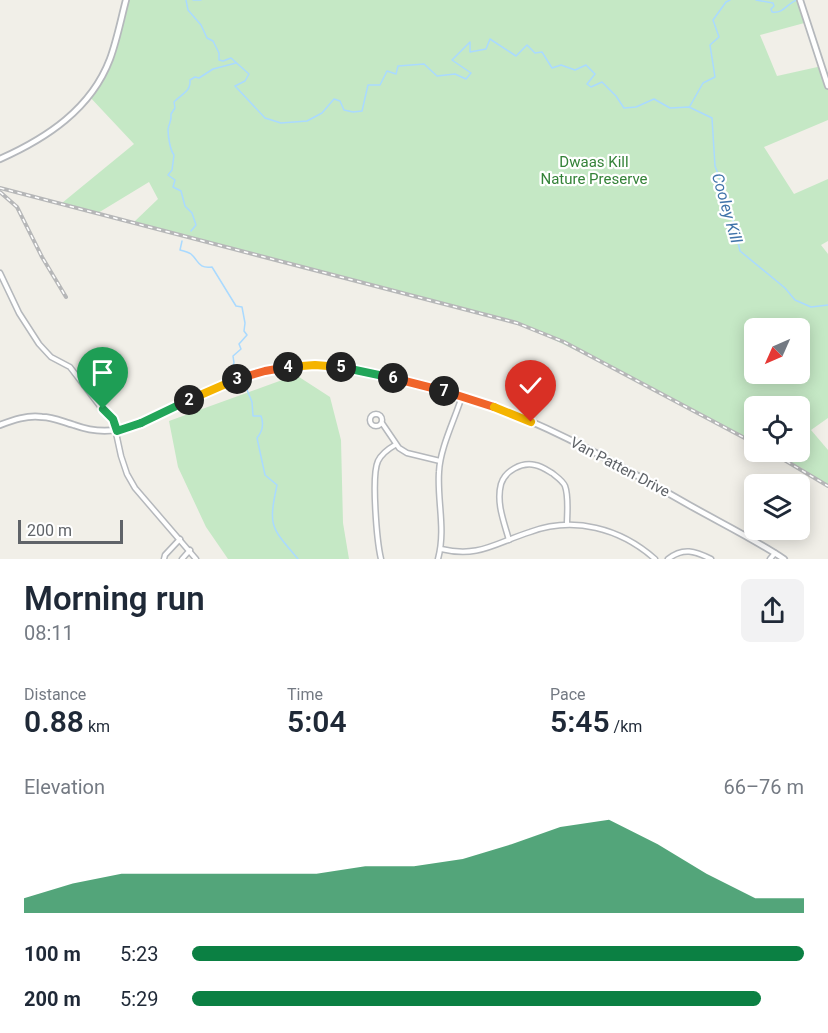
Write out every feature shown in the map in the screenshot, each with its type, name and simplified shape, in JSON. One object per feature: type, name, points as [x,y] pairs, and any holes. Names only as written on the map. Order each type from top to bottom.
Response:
[{"type":"street","points":[[0,159],[34,143],[58,128],[93,89],[111,58],[126,0]]},
{"type":"street","points":[[800,1],[828,86]]},
{"type":"street","points":[[0,273],[19,313],[39,344],[51,357],[70,368],[113,419],[121,456],[135,488],[196,559]]},
{"type":"street","name":"Van Patten Drive","points":[[0,425],[25,417],[39,416],[54,418],[92,430],[117,431],[135,426],[244,376],[296,366],[325,365],[366,371],[462,396],[504,410],[563,436],[784,559]]},
{"type":"street","points":[[438,559],[441,549],[442,525],[438,496],[440,461],[462,396]]},
{"type":"street","points":[[382,423],[395,445],[407,453],[440,461]]},
{"type":"street","points":[[381,559],[378,540],[376,465],[383,453],[395,445]]},
{"type":"street","points":[[509,540],[501,514],[500,488],[504,478],[523,465],[536,465],[564,484],[567,524]]},
{"type":"street","points":[[441,549],[469,553],[551,526],[567,524],[608,531],[655,559]]},
{"type":"street","points":[[164,559],[180,539]]},
{"type":"street","points":[[182,559],[190,550]]},
{"type":"street","points":[[668,559],[682,551],[692,550],[711,559]]},
{"type":"street","points":[[770,559],[775,553]]},
{"type":"green space","name":"Dwaas Kill Nature Preserve","points":[[126,0],[799,0],[808,22],[760,35],[777,76],[822,66],[828,85],[828,120],[764,147],[794,194],[828,179],[828,241],[821,245],[828,254],[828,418],[811,430],[828,450],[828,486],[790,462],[810,462],[810,396],[744,396],[744,438],[655,389],[528,327],[134,222],[158,199],[149,182],[98,213],[62,203],[134,144],[88,95],[108,67]]},
{"type":"green space","points":[[296,375],[330,397],[341,440],[343,523],[349,559],[228,559],[206,527],[178,467],[169,421]]},
{"type":"waterway","name":"Cooley Kill","points":[[186,0],[188,10],[201,25],[207,38],[213,41],[219,53],[219,60],[231,58],[249,74],[245,81],[235,86],[265,118],[281,123],[307,121],[322,113],[334,99],[340,101],[344,110],[362,111],[368,85],[380,85],[387,71],[396,74],[398,66],[424,64],[437,76],[455,74],[466,79],[471,73],[452,60],[470,42],[470,52],[486,49],[490,39],[516,56],[527,45],[535,53],[542,52],[552,68],[561,65],[575,70],[586,65],[595,74],[587,84],[591,87],[602,82],[624,108],[636,107],[654,99],[670,108],[689,107],[712,118],[715,166],[729,202],[740,251],[785,288],[795,300],[811,307],[828,305]]},
{"type":"waterway","points":[[193,0],[201,0]]},
{"type":"waterway","points":[[690,106],[703,83],[715,77],[710,45],[719,37],[713,20],[730,0]]},
{"type":"waterway","points":[[756,0],[773,3],[772,12],[783,10],[797,0]]},
{"type":"waterway","points":[[191,231],[196,225],[192,213],[185,206],[181,191],[173,187],[175,180],[168,175],[172,170],[174,155],[170,146],[168,129],[171,114],[175,108],[174,102],[187,90],[190,80],[195,77],[199,78],[213,69],[236,63]]},
{"type":"waterway","points":[[182,241],[180,250],[191,254],[201,266],[212,267],[236,306],[242,307],[244,331],[247,335],[239,344],[241,349],[233,356],[234,373]]},
{"type":"waterway","points":[[243,380],[252,402],[253,416],[261,416],[262,419],[262,428],[257,438],[265,475],[277,485],[273,510],[274,526],[298,559]]},
{"type":"railway","points":[[0,188],[517,323],[564,342],[744,438]]},
{"type":"railway","points":[[0,192],[17,207],[42,257],[66,297]]},
{"type":"railway","points":[[788,462],[828,486]]},
{"type":"route","points":[[103,409],[113,419],[117,431],[135,426],[244,376],[280,368],[315,365],[366,371],[444,391],[504,410],[531,422]]}]
